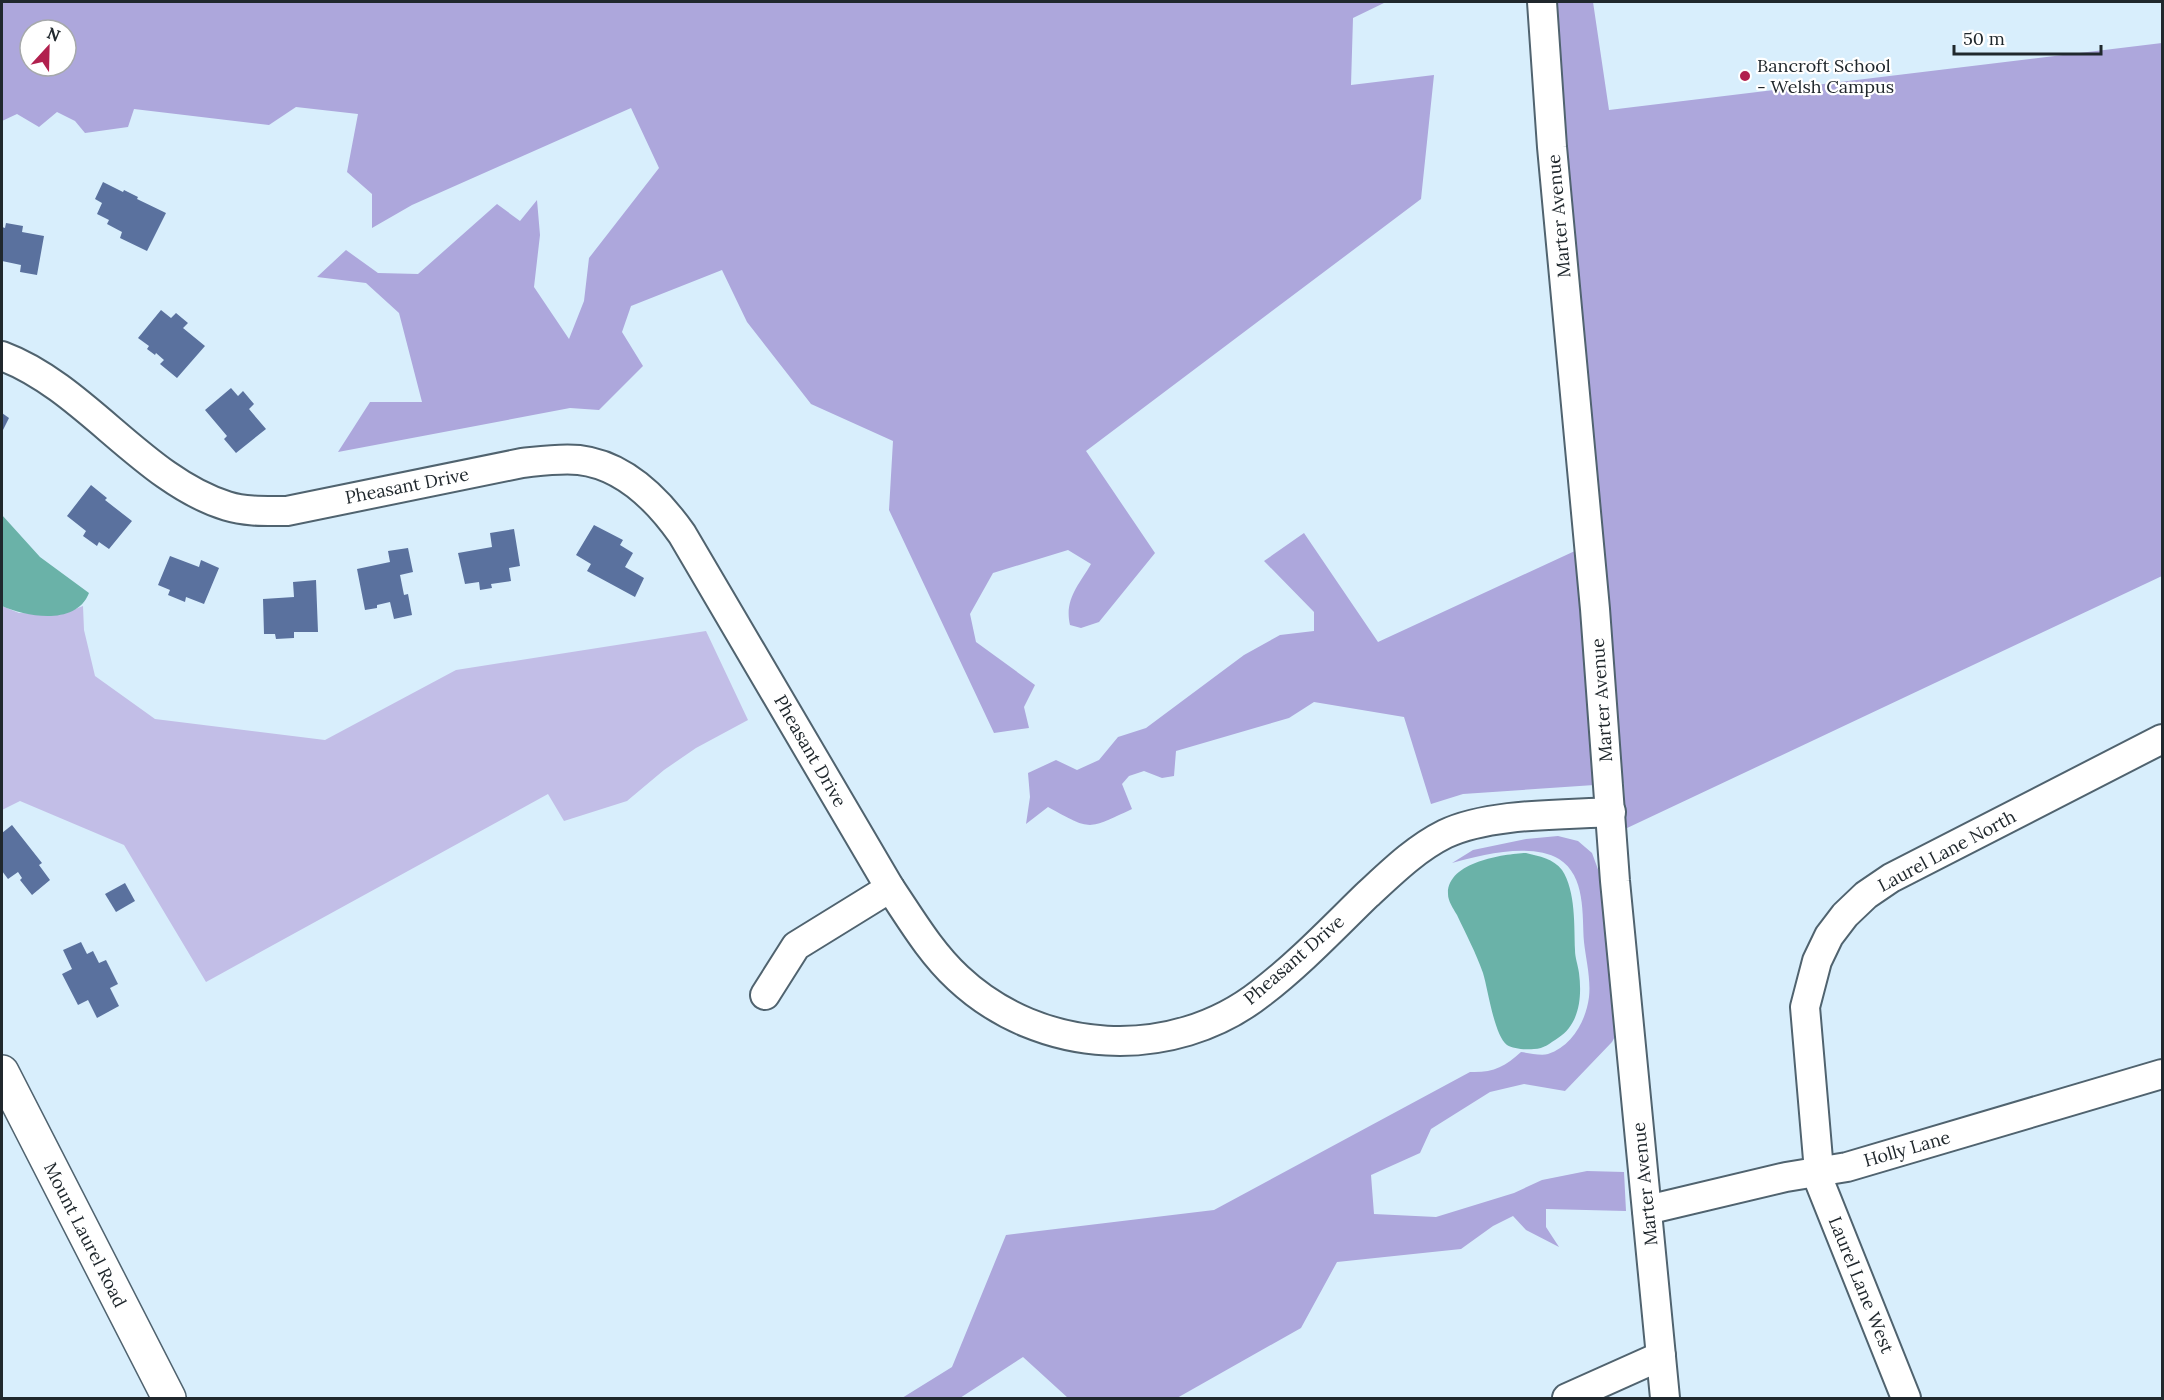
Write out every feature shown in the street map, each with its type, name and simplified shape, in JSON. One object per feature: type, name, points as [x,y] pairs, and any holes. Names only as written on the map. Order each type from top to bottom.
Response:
[{"type":"main road","name":"Mount Laurel Road","points":[[2,1071],[169,1398]]},
{"type":"street","name":"Marter Avenue","points":[[1542,2],[1552,147],[1665,1398]]},
{"type":"street","name":"Pheasant Drive","points":[[2,356],[41,375],[177,481],[202,496],[229,506],[256,511],[287,511],[522,464],[553,460],[579,460],[605,466],[628,479],[661,506],[682,534],[890,888],[923,939],[940,960],[978,995],[1021,1020],[1066,1036],[1115,1042],[1140,1041],[1190,1030],[1238,1009],[1280,977],[1400,864],[1422,847],[1446,833],[1466,826],[1512,818],[1611,812]]},
{"type":"street","name":"Laurel Lane North","points":[[1819,1171],[1805,1007],[1817,961],[1829,936],[1845,915],[1866,895],[1900,873],[2163,739]]},
{"type":"street","points":[[765,995],[796,946],[890,888]]},
{"type":"street","name":"Holly Lane","points":[[1647,1210],[1786,1177],[1847,1167],[2163,1074]]},
{"type":"street","name":"Laurel Lane West","points":[[1819,1171],[1820,1183],[1906,1398]]},
{"type":"street","points":[[1567,1398],[1661,1356]]},
{"type":"shaded area","points":[[2,2],[1386,2],[1353,18],[1351,85],[1434,75],[1421,199],[1086,451],[1155,553],[1099,622],[1081,628],[1070,625],[1071,600],[1091,564],[1068,550],[993,573],[970,614],[976,642],[1035,685],[1024,707],[1029,728],[994,733],[889,510],[893,441],[811,404],[747,322],[722,270],[631,306],[622,332],[643,366],[599,410],[570,408],[338,452],[370,402],[422,402],[399,313],[366,283],[317,277],[346,250],[378,273],[418,274],[497,204],[520,221],[537,200],[540,235],[534,287],[569,339],[584,301],[589,258],[659,168],[631,108],[412,205],[372,228],[372,194],[347,172],[358,114],[296,107],[269,125],[134,109],[128,127],[85,133],[75,121],[57,112],[39,127],[17,114],[2,121]]},
{"type":"shaded area","points":[[1543,2],[1593,2],[1609,110],[2162,43],[2162,576],[1625,829],[1624,783],[1463,794],[1431,804],[1404,717],[1314,702],[1289,718],[1176,751],[1174,776],[1162,778],[1144,771],[1129,776],[1122,784],[1132,809],[1106,821],[1090,825],[1082,824],[1048,807],[1026,824],[1030,797],[1028,773],[1056,760],[1077,770],[1099,760],[1118,737],[1146,728],[1244,655],[1280,635],[1314,631],[1314,612],[1264,561],[1304,533],[1378,642],[1590,544]]},
{"type":"shaded area","points":[[2,515],[40,557],[89,593],[83,603],[62,615],[50,616],[24,613],[2,606]]},
{"type":"shaded area","points":[[2,606],[19,613],[62,614],[83,606],[84,630],[95,676],[155,719],[325,740],[456,670],[706,631],[748,720],[696,748],[664,770],[627,801],[564,821],[548,794],[206,982],[124,845],[20,801],[2,810]]},
{"type":"shaded area","points":[[1558,836],[1578,841],[1592,853],[1603,883],[1618,1031],[1612,1042],[1565,1091],[1524,1084],[1490,1092],[1431,1129],[1420,1153],[1371,1175],[1374,1214],[1436,1217],[1514,1193],[1542,1180],[1587,1171],[1624,1172],[1626,1211],[1546,1209],[1546,1227],[1559,1247],[1526,1230],[1513,1216],[1493,1226],[1461,1249],[1337,1262],[1301,1328],[1177,1398],[1068,1398],[1023,1357],[960,1398],[902,1398],[952,1367],[1006,1235],[1214,1210],[1470,1072],[1498,1068],[1521,1052],[1545,1055],[1564,1045],[1576,1032],[1585,1015],[1589,990],[1581,897],[1574,875],[1559,859],[1534,851],[1506,852],[1452,863],[1473,850],[1526,839]]},
{"type":"shaded area","points":[[1526,853],[1555,863],[1567,879],[1573,909],[1575,953],[1579,973],[1578,1009],[1571,1025],[1558,1038],[1538,1049],[1516,1048],[1507,1045],[1502,1040],[1480,966],[1448,894],[1450,883],[1466,867],[1491,858]]},
{"type":"building","points":[[103,182],[123,192],[124,190],[166,213],[147,251],[120,238],[122,232],[107,224],[109,220],[97,214],[102,203],[95,199]]},
{"type":"building","points":[[6,223],[23,226],[22,232],[44,236],[37,275],[20,272],[21,265],[2,261],[2,227],[5,228]]},
{"type":"building","points":[[161,310],[171,318],[176,313],[188,323],[183,328],[205,346],[177,378],[160,364],[164,360],[147,349],[149,346],[138,338]]},
{"type":"building","points":[[231,388],[238,396],[243,391],[254,404],[249,409],[266,429],[236,453],[224,439],[227,436],[205,410]]},
{"type":"building","points":[[2,413],[9,418],[2,432]]},
{"type":"building","points":[[91,485],[107,498],[105,500],[132,521],[109,549],[99,542],[97,546],[83,536],[86,531],[67,516]]},
{"type":"building","points":[[594,525],[623,540],[620,545],[633,553],[625,567],[644,578],[635,597],[587,571],[591,564],[576,555]]},
{"type":"building","points":[[514,529],[520,566],[509,568],[511,581],[491,584],[492,588],[480,590],[479,582],[465,584],[458,553],[492,547],[490,533]]},
{"type":"building","points":[[408,548],[413,572],[400,575],[404,595],[408,594],[412,615],[394,619],[390,602],[365,610],[357,569],[390,562],[388,551]]},
{"type":"building","points":[[170,556],[199,567],[201,560],[219,568],[204,604],[186,597],[185,602],[168,595],[170,590],[158,585]]},
{"type":"building","points":[[316,580],[318,632],[294,632],[294,638],[276,639],[275,634],[264,634],[263,599],[294,597],[293,582]]},
{"type":"building","points":[[12,825],[42,863],[39,865],[50,880],[32,895],[20,880],[22,878],[18,872],[8,879],[2,871],[2,833]]},
{"type":"building","points":[[125,883],[135,901],[116,912],[105,894]]},
{"type":"building","points":[[81,942],[87,954],[93,951],[99,963],[106,960],[118,984],[110,988],[119,1006],[97,1018],[88,1000],[78,1005],[62,974],[72,969],[63,950]]},
{"type":"place","name":"Bancroft School - Welsh Campus","points":[[1745,76]]}]
